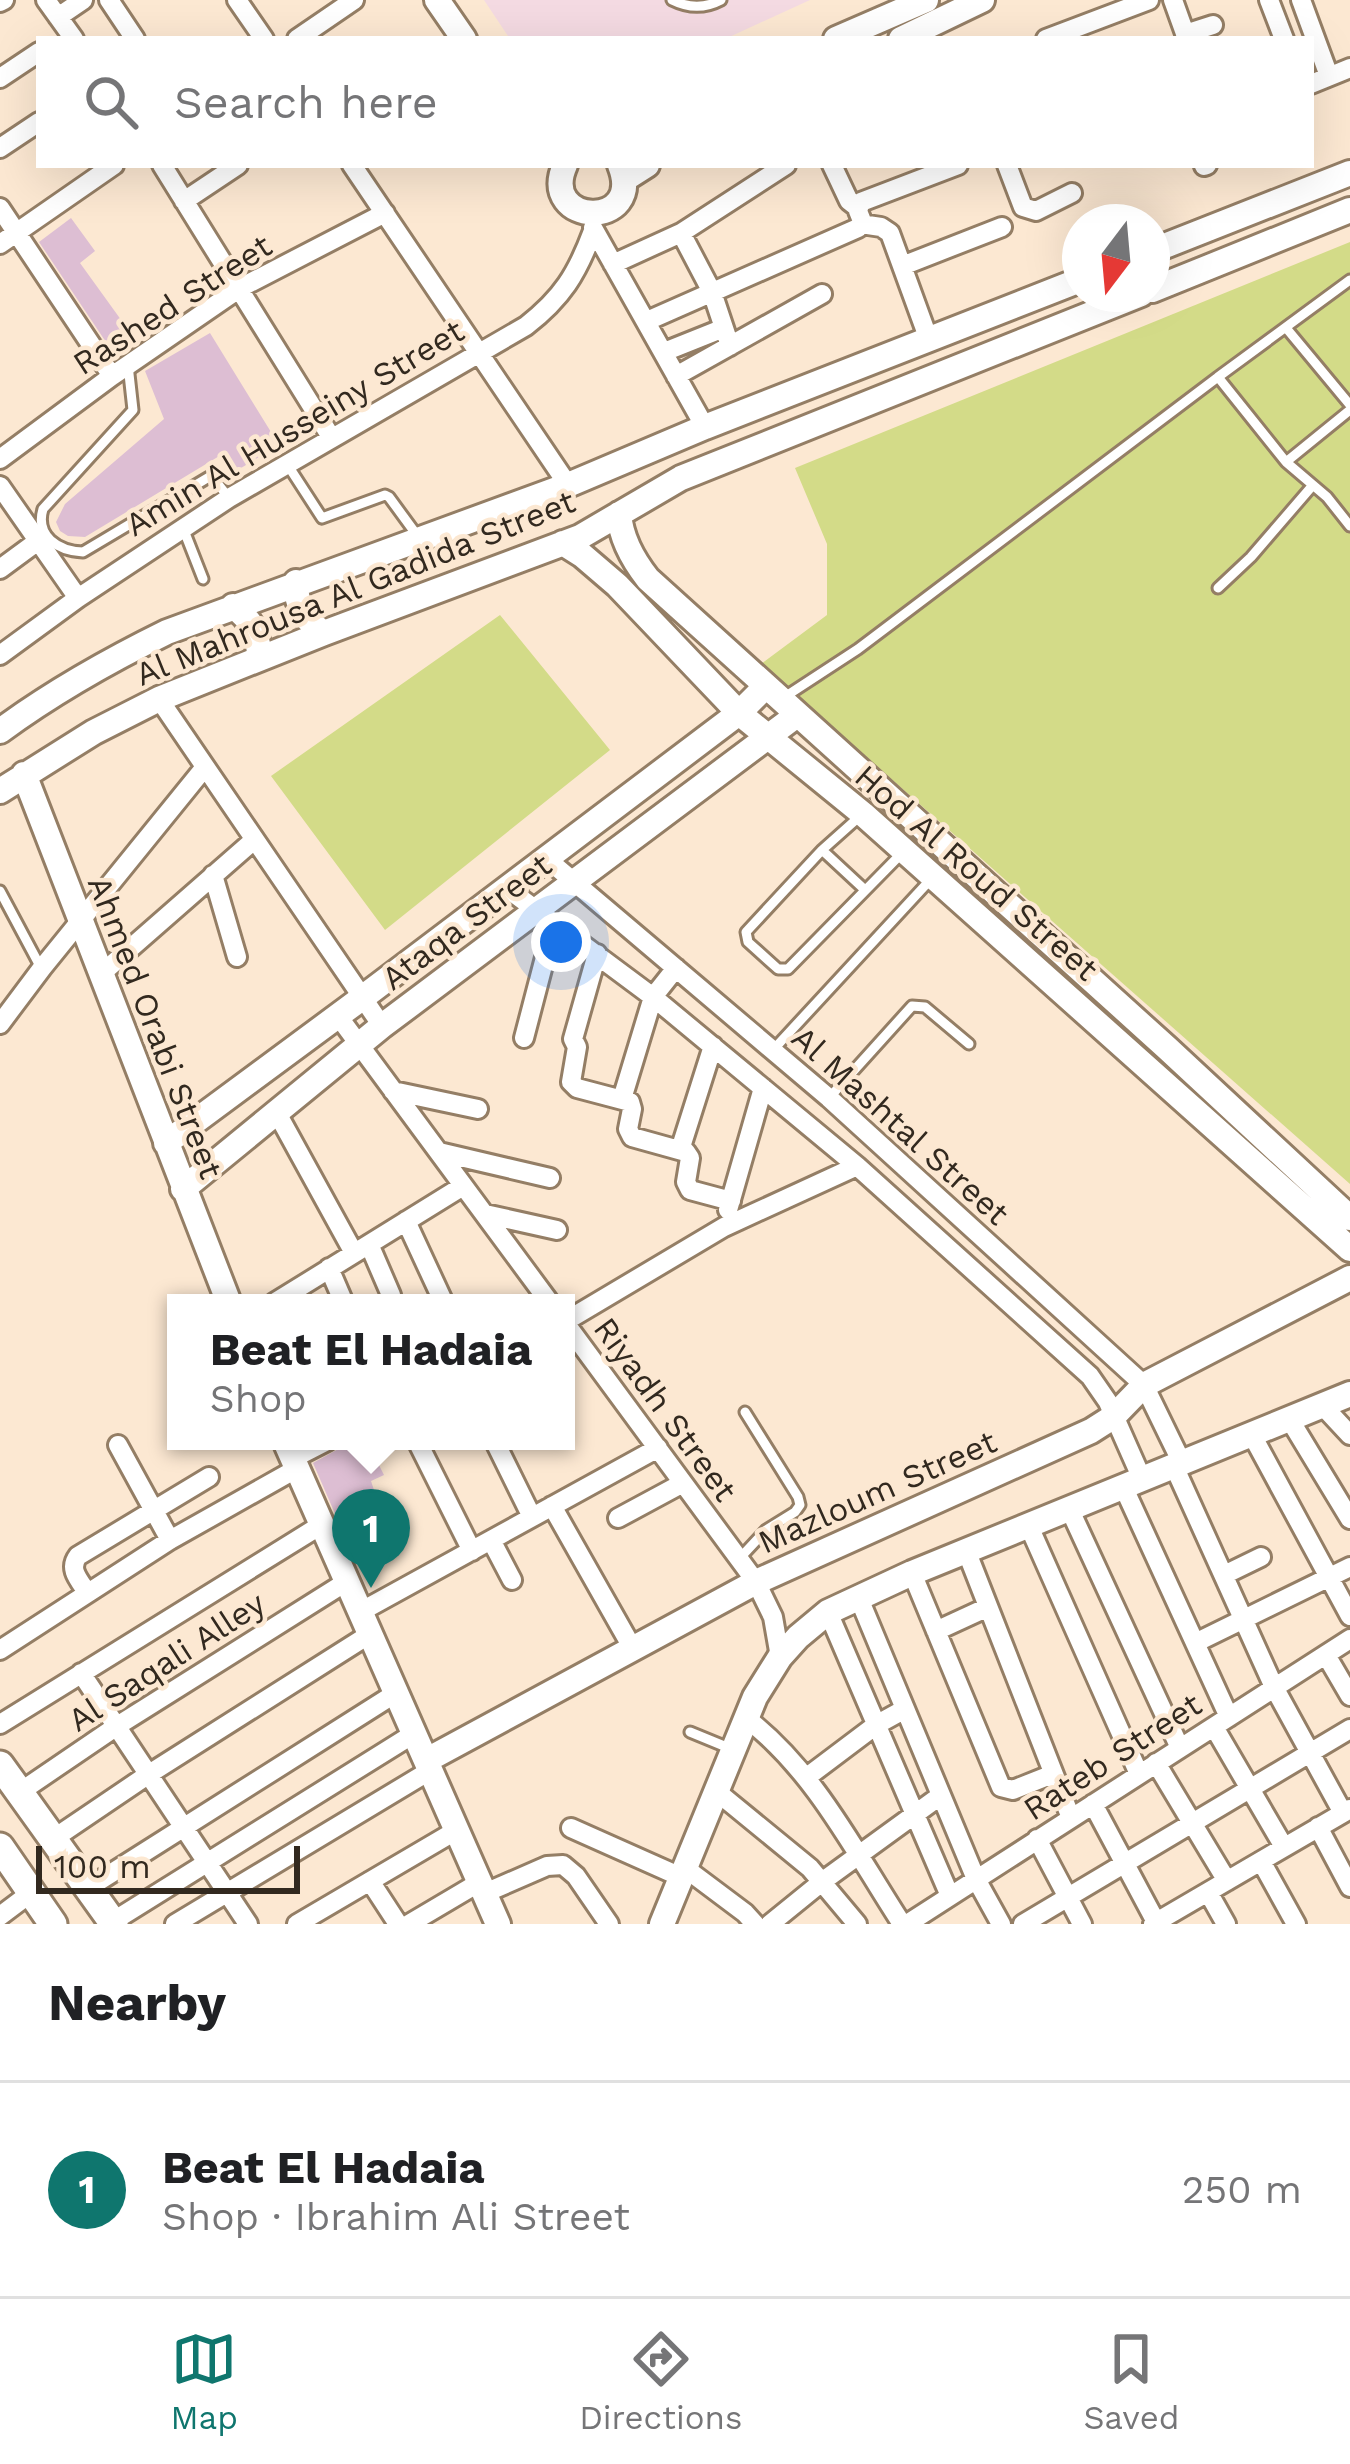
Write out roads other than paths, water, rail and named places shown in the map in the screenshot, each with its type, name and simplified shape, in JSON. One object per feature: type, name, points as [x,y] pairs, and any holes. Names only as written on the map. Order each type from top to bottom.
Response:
[{"type":"main road","points":[[437,0],[462,36]]},
{"type":"main road","points":[[852,36],[931,21],[982,0]]},
{"type":"main road","points":[[560,168],[563,196],[594,223],[617,202],[631,170]]},
{"type":"main road","points":[[1170,244],[1350,173]]},
{"type":"main road","points":[[1170,283],[1350,210]]},
{"type":"main road","name":"Al Mahrousa Al Gadida Street","points":[[0,731],[104,663],[167,632],[568,484],[1062,287]]},
{"type":"main road","name":"Al Mahrousa Al Gadida Street","points":[[0,791],[94,732],[158,699],[563,543],[696,472],[1096,312]]},
{"type":"main road","points":[[677,440],[696,472]]},
{"type":"main road","name":"Hod Al Roud Street","points":[[619,514],[620,530],[648,578],[1312,1198],[1350,1249]]},
{"type":"main road","name":"Hod Al Roud Street","points":[[563,543],[617,585],[766,737],[1240,1132]]},
{"type":"main road","points":[[296,582],[301,612],[324,633]]},
{"type":"main road","points":[[233,606],[254,628],[259,658]]},
{"type":"main road","name":"Ataqa Street","points":[[166,1143],[739,713],[781,700]]},
{"type":"main road","name":"Ataqa Street","points":[[183,1189],[382,1026],[544,916],[573,880],[766,737],[781,700]]},
{"type":"main road","name":"Ahmed Orabi Street","points":[[24,774],[225,1294]]},
{"type":"main road","name":"Hod Al Roud Street","points":[[1312,1198],[1350,1218]]},
{"type":"main road","name":"Mazloum Street","points":[[429,1765],[756,1582],[1091,1431],[1113,1417],[1144,1385],[1350,1278]]},
{"type":"main road","points":[[662,1924],[755,1696],[779,1658],[827,1612],[1028,1524],[1350,1394]]},
{"type":"main road","points":[[291,1456],[498,1924]]},
{"type":"main road","points":[[0,1765],[104,1913]]},
{"type":"main road","points":[[0,1847],[53,1924]]},
{"type":"street","points":[[46,0],[65,32],[83,0]]},
{"type":"street","points":[[109,0],[132,36]]},
{"type":"street","points":[[237,0],[262,36]]},
{"type":"street","points":[[301,36],[354,0]]},
{"type":"street","points":[[1053,36],[1149,0]]},
{"type":"street","points":[[1173,0],[1186,36]]},
{"type":"street","points":[[1269,0],[1283,36]]},
{"type":"street","points":[[1301,0],[1310,36]]},
{"type":"street","points":[[1099,17],[1106,36]]},
{"type":"street","points":[[1188,36],[1213,25]]},
{"type":"street","points":[[0,78],[36,54]]},
{"type":"street","points":[[1320,80],[1350,68]]},
{"type":"street","points":[[0,148],[36,124]]},
{"type":"street","points":[[0,244],[110,168]]},
{"type":"street","points":[[163,168],[331,437]]},
{"type":"street","points":[[184,201],[234,168]]},
{"type":"street","points":[[354,168],[568,484]]},
{"type":"street","points":[[614,264],[681,232],[781,168]]},
{"type":"street","points":[[833,168],[859,216],[890,233],[928,340]]},
{"type":"street","points":[[647,321],[858,228],[864,201],[950,168]]},
{"type":"street","points":[[1008,168],[1023,207],[1029,211],[1072,193]]},
{"type":"street","points":[[0,208],[120,370]]},
{"type":"street","name":"Rashed Street","points":[[0,460],[240,288],[385,213]]},
{"type":"street","points":[[594,223],[705,427]]},
{"type":"street","name":"Amin Al Husseiny Street","points":[[0,655],[229,498],[548,309],[572,280],[594,223]]},
{"type":"street","points":[[902,266],[1002,226]]},
{"type":"street","points":[[681,232],[712,292],[727,337]]},
{"type":"street","points":[[664,352],[727,337],[822,294]]},
{"type":"street","points":[[676,376],[727,337]]},
{"type":"street","points":[[0,486],[78,598]]},
{"type":"street","points":[[0,568],[38,542]]},
{"type":"street","points":[[158,699],[382,1026]]},
{"type":"street","points":[[0,1024],[205,767]]},
{"type":"street","points":[[100,974],[254,840]]},
{"type":"street","name":"Al Mashtal Street","points":[[547,859],[829,1098],[1144,1385],[1274,1688],[1347,1811]]},
{"type":"street","points":[[213,875],[237,957]]},
{"type":"street","name":"Al Mashtal Street","points":[[508,889],[653,997],[805,1122],[1090,1376],[1108,1402],[1221,1722],[1250,1788],[1284,1847]]},
{"type":"street","points":[[524,1038],[544,916]]},
{"type":"street","points":[[597,955],[573,1039],[577,1047],[570,1078],[577,1088],[632,1105],[628,1129],[632,1137],[680,1150],[690,1158],[686,1182],[690,1190],[731,1202]]},
{"type":"street","points":[[622,1099],[653,997],[676,968]]},
{"type":"street","name":"Riyadh Street","points":[[338,1016],[543,1294]]},
{"type":"street","points":[[680,1150],[712,1046]]},
{"type":"street","points":[[724,1227],[763,1088]]},
{"type":"street","points":[[393,1091],[478,1109]]},
{"type":"street","points":[[805,1122],[829,1098]]},
{"type":"street","points":[[277,1112],[390,1294]]},
{"type":"street","points":[[439,1152],[550,1178]]},
{"type":"street","points":[[575,1318],[724,1227],[857,1166]]},
{"type":"street","points":[[288,1294],[464,1186]]},
{"type":"street","points":[[485,1214],[557,1230]]},
{"type":"street","points":[[406,1221],[440,1294]]},
{"type":"street","points":[[329,1268],[340,1294]]},
{"type":"street","name":"Riyadh Street","points":[[575,1335],[756,1582],[773,1617],[779,1658]]},
{"type":"street","points":[[1323,1406],[1350,1435]]},
{"type":"street","points":[[1290,1420],[1350,1519]]},
{"type":"street","points":[[1252,1435],[1350,1616]]},
{"type":"street","points":[[118,1445],[170,1540]]},
{"type":"street","points":[[53,1839],[472,1550],[658,1448]]},
{"type":"street","points":[[422,1450],[472,1550]]},
{"type":"street","points":[[499,1450],[532,1517]]},
{"type":"street","points":[[0,1650],[291,1456]]},
{"type":"street","points":[[87,1592],[74,1571],[78,1556],[209,1477]]},
{"type":"street","points":[[619,1518],[683,1483]]},
{"type":"street","points":[[552,1506],[633,1649]]},
{"type":"street","points":[[1069,1508],[1180,1748]]},
{"type":"street","points":[[1028,1524],[1148,1769],[1192,1823],[1227,1881]]},
{"type":"street","points":[[0,1724],[321,1525]]},
{"type":"street","points":[[491,1540],[512,1580]]},
{"type":"street","points":[[966,1550],[1071,1818]]},
{"type":"street","points":[[1224,1575],[1261,1557]]},
{"type":"street","points":[[1195,1643],[1350,1567]]},
{"type":"street","points":[[912,1573],[1001,1787],[1013,1790],[1053,1774]]},
{"type":"street","name":"Al Saqali Alley","points":[[20,1792],[346,1582]]},
{"type":"street","points":[[858,1596],[976,1879],[1001,1924]]},
{"type":"street","points":[[936,1631],[988,1607]]},
{"type":"street","points":[[827,1612],[950,1896]]},
{"type":"street","name":"Rateb Street","points":[[904,1924],[1350,1639]]},
{"type":"street","points":[[1326,1654],[1350,1696]]},
{"type":"street","points":[[81,1673],[245,1923]]},
{"type":"street","points":[[104,1913],[184,1827],[396,1693]]},
{"type":"street","points":[[807,1777],[904,1709]]},
{"type":"street","points":[[746,1718],[807,1777],[904,1924]]},
{"type":"street","points":[[1023,1924],[1350,1730]]},
{"type":"street","points":[[104,1913],[208,1863],[415,1733]]},
{"type":"street","points":[[175,1924],[429,1765]]},
{"type":"street","points":[[716,1791],[811,1868],[857,1924]]},
{"type":"street","points":[[770,1924],[940,1796]]},
{"type":"street","points":[[1093,1804],[1155,1923],[1347,1811]]},
{"type":"street","points":[[1318,1827],[1350,1887]]},
{"type":"street","points":[[572,1828],[683,1872],[736,1905],[755,1924]]},
{"type":"street","points":[[306,1922],[457,1830]]},
{"type":"street","points":[[1037,1840],[1082,1924]]},
{"type":"street","points":[[1261,1861],[1296,1924]]},
{"type":"street","points":[[409,1924],[482,1887],[555,1864],[575,1876],[609,1924]]},
{"type":"street","points":[[370,1881],[398,1924]]},
{"type":"street","points":[[0,1916],[32,1892]]},
{"type":"street","points":[[1208,1892],[1226,1924]]},
{"type":"lane","points":[[672,0],[703,7],[721,0]]},
{"type":"lane","points":[[781,700],[859,649],[1350,280]]},
{"type":"lane","points":[[1286,462],[1350,407],[1287,329]]},
{"type":"lane","points":[[120,370],[133,410],[43,509],[41,528],[48,539],[83,552],[208,477],[229,498]]},
{"type":"lane","points":[[1218,377],[1286,462],[1350,526]]},
{"type":"lane","points":[[286,463],[322,518],[388,496],[418,538]]},
{"type":"lane","points":[[1218,588],[1313,485]]},
{"type":"lane","points":[[183,528],[203,580]]},
{"type":"lane","points":[[863,814],[822,850],[746,932],[748,941],[763,955],[781,970],[788,969],[904,851]]},
{"type":"lane","points":[[822,850],[864,889]]},
{"type":"lane","points":[[773,1050],[933,876]]},
{"type":"lane","points":[[0,891],[41,968]]},
{"type":"lane","points":[[829,1098],[912,1006],[925,1007],[969,1043]]},
{"type":"lane","points":[[739,1558],[800,1505],[745,1412]]},
{"type":"lane","points":[[689,1732],[733,1750]]},
{"type":"place","name":"Beat El Hadaia","points":[[371,1588]]}]
